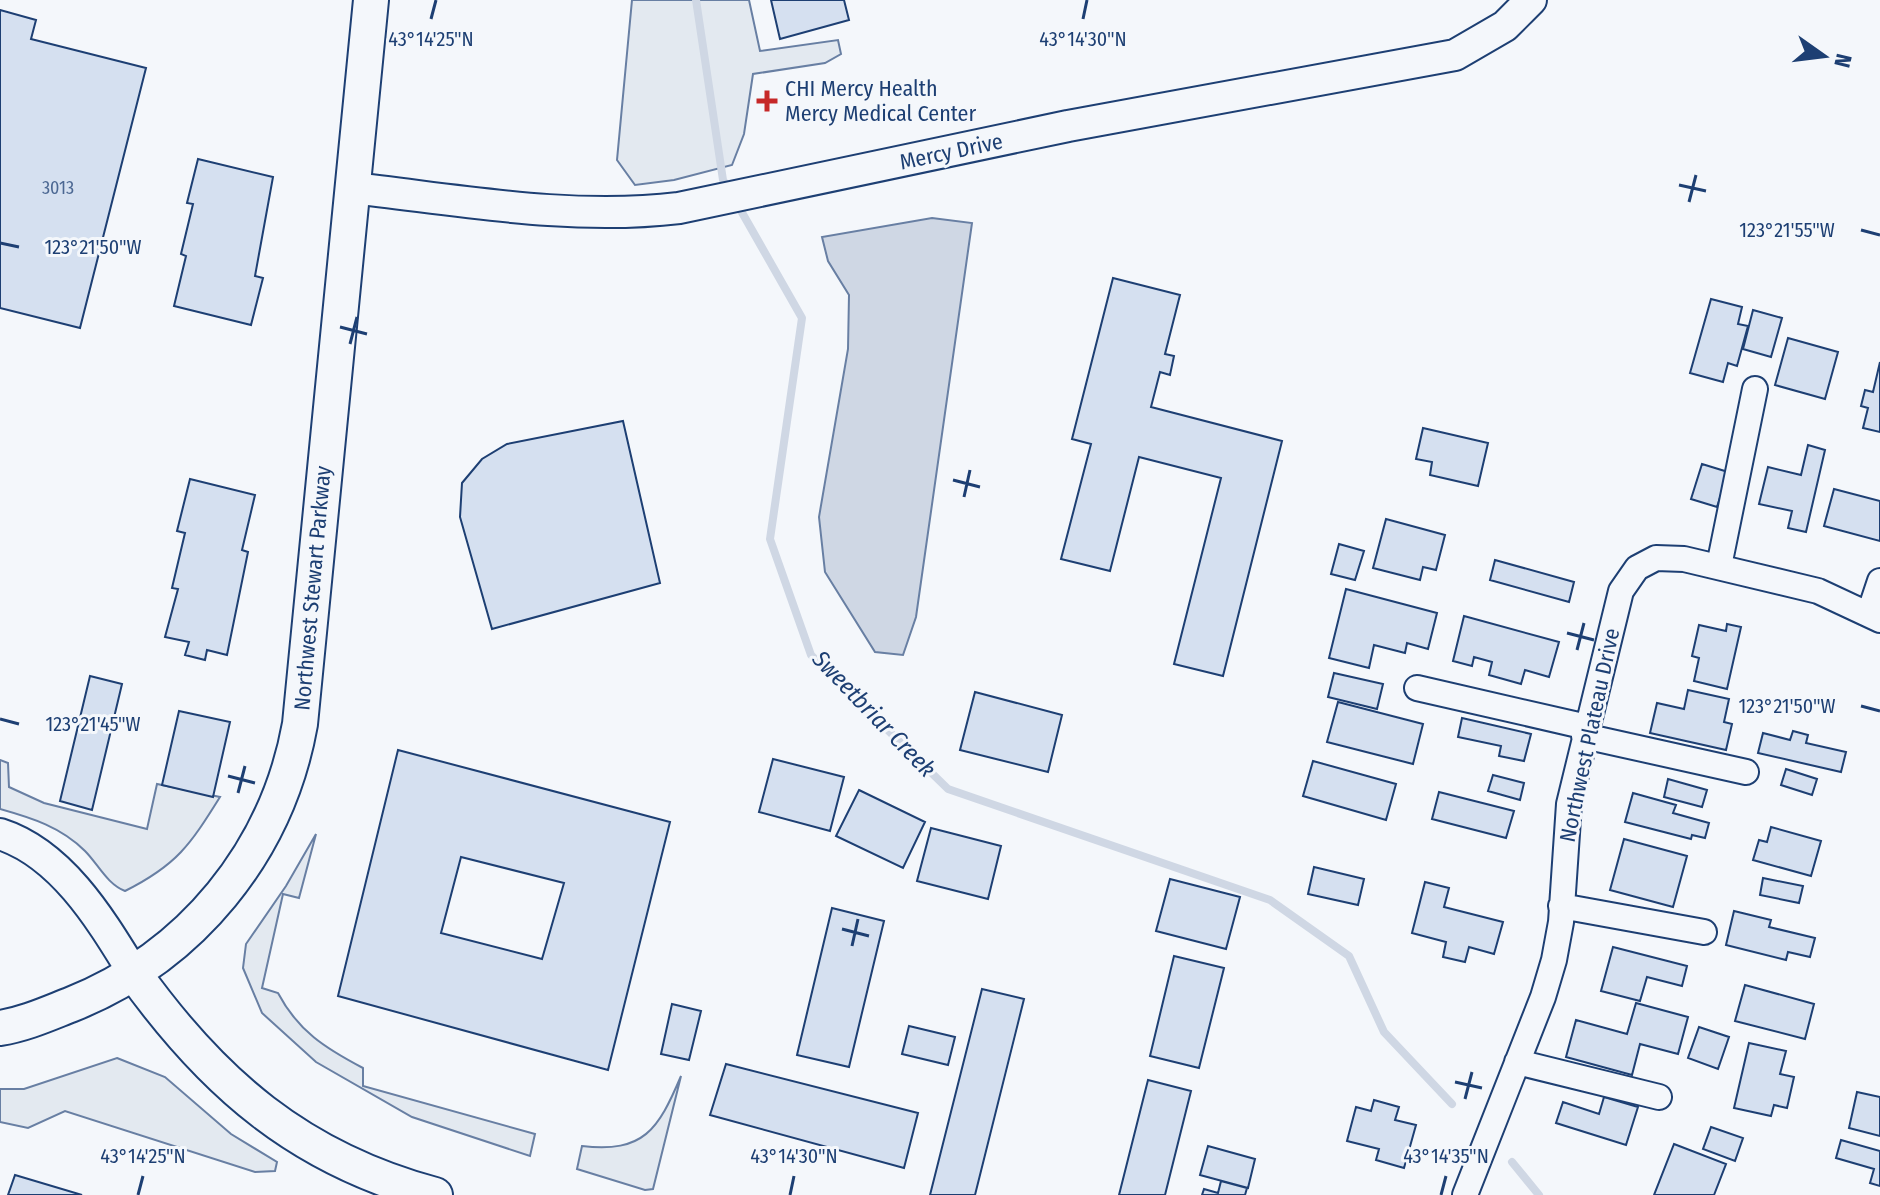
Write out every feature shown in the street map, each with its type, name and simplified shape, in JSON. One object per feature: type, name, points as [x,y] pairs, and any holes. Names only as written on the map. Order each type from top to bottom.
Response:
[{"type":"main road","name":"Northwest Stewart Parkway","points":[[0,1028],[19,1025],[90,997],[180,941],[240,873],[258,843],[293,763],[308,642],[371,0]]},
{"type":"main road","points":[[133,972],[169,1022],[210,1067],[265,1116],[311,1146],[357,1168],[435,1195]]},
{"type":"street","name":"Mercy Drive","points":[[352,188],[580,214],[648,212],[735,197],[1068,126],[1455,55],[1505,26],[1531,0]]},
{"type":"street","points":[[1719,566],[1755,389]]},
{"type":"street","name":"Northwest Plateau Drive","points":[[1465,1195],[1550,972],[1561,906],[1569,804],[1621,591],[1637,568],[1656,558],[1719,566],[1818,591],[1874,617]]},
{"type":"street","points":[[1874,617],[1880,581]]},
{"type":"street","points":[[1417,688],[1746,772]]},
{"type":"street","points":[[0,834],[13,838],[42,858],[72,884],[103,923],[133,972]]},
{"type":"street","points":[[1561,906],[1704,932]]},
{"type":"street","points":[[1517,1062],[1659,1097]]},
{"type":"shaded area","points":[[632,0],[749,0],[760,51],[838,40],[841,54],[825,63],[753,74],[744,134],[732,165],[674,180],[635,185],[617,160]]},
{"type":"shaded area","points":[[932,218],[972,223],[916,617],[903,655],[875,652],[825,572],[819,517],[848,349],[849,295],[828,261],[822,237]]},
{"type":"shaded area","points":[[0,760],[8,763],[9,787],[44,803],[147,829],[157,784],[220,797],[181,852],[158,872],[125,891],[113,884],[85,851],[66,836],[35,820],[0,809]]},
{"type":"shaded area","points":[[316,834],[299,898],[283,894],[262,988],[278,993],[294,1018],[314,1037],[363,1068],[363,1086],[535,1134],[530,1156],[412,1117],[316,1062],[262,1013],[243,968],[246,944],[286,886]]},
{"type":"shaded area","points":[[117,1058],[165,1077],[231,1134],[277,1162],[275,1171],[255,1172],[65,1111],[28,1128],[0,1122],[0,1089],[24,1089]]},
{"type":"shaded area","points":[[681,1076],[653,1189],[645,1190],[577,1169],[582,1146],[620,1146],[646,1134],[665,1111]]},
{"type":"building","points":[[771,0],[844,0],[849,20],[780,39]]},
{"type":"building","points":[[0,10],[36,20],[31,39],[146,68],[80,328],[0,308]]},
{"type":"building","points":[[198,159],[273,177],[255,276],[263,278],[251,325],[174,306],[186,256],[181,254],[193,204],[187,203]]},
{"type":"building","points":[[1113,278],[1180,295],[1165,354],[1174,356],[1170,375],[1160,372],[1151,407],[1282,441],[1223,676],[1174,664],[1221,478],[1139,457],[1110,571],[1061,559],[1091,444],[1072,439]]},
{"type":"building","points":[[1711,299],[1742,307],[1738,324],[1748,326],[1737,366],[1728,363],[1723,382],[1690,373]]},
{"type":"building","points":[[1753,310],[1782,318],[1771,357],[1743,349]]},
{"type":"building","points":[[1788,338],[1838,352],[1825,399],[1775,385]]},
{"type":"building","points":[[1880,362],[1880,432],[1863,428],[1868,408],[1861,406],[1865,390],[1873,392]]},
{"type":"building","points":[[623,421],[660,583],[492,629],[460,517],[462,483],[482,459],[507,444]]},
{"type":"building","points":[[1423,428],[1488,443],[1478,486],[1430,475],[1432,462],[1416,459]]},
{"type":"building","points":[[1808,445],[1825,450],[1806,532],[1788,528],[1792,511],[1759,504],[1768,467],[1801,475]]},
{"type":"building","points":[[1702,464],[1728,472],[1717,507],[1691,499]]},
{"type":"building","points":[[190,479],[255,495],[242,550],[248,552],[227,655],[207,650],[205,660],[185,655],[189,642],[165,637],[178,589],[172,588],[185,533],[177,531]]},
{"type":"building","points":[[1834,489],[1880,501],[1880,541],[1824,526]]},
{"type":"building","points":[[1386,519],[1445,535],[1436,570],[1423,567],[1420,580],[1373,568]]},
{"type":"building","points":[[1339,544],[1364,551],[1355,580],[1331,574]]},
{"type":"building","points":[[1495,560],[1574,582],[1569,602],[1490,580]]},
{"type":"building","points":[[1346,589],[1437,613],[1428,649],[1407,643],[1405,653],[1374,645],[1369,668],[1329,658]]},
{"type":"building","points":[[1464,616],[1559,642],[1549,677],[1525,670],[1521,684],[1489,675],[1492,662],[1474,657],[1472,666],[1453,661]]},
{"type":"building","points":[[1727,624],[1741,627],[1727,689],[1694,681],[1699,658],[1692,656],[1699,625],[1726,631]]},
{"type":"building","points":[[1334,673],[1383,684],[1377,709],[1328,697]]},
{"type":"building","points":[[90,676],[122,684],[92,810],[60,801]]},
{"type":"building","points":[[1688,690],[1729,699],[1724,722],[1732,724],[1726,750],[1650,733],[1657,703],[1684,709]]},
{"type":"building","points":[[975,692],[1062,715],[1048,772],[960,750]]},
{"type":"building","points":[[1338,702],[1423,724],[1413,764],[1327,742]]},
{"type":"building","points":[[179,711],[230,722],[213,797],[162,785]]},
{"type":"building","points":[[1462,718],[1531,734],[1524,761],[1499,756],[1501,746],[1458,737]]},
{"type":"building","points":[[1793,731],[1808,735],[1806,743],[1846,752],[1841,772],[1758,753],[1763,733],[1790,740]]},
{"type":"building","points":[[398,750],[670,822],[608,1070],[338,996]],"holes":[[[461,857],[564,883],[542,959],[441,933]]]},
{"type":"building","points":[[773,759],[844,777],[830,831],[759,812]]},
{"type":"building","points":[[1313,761],[1396,784],[1386,820],[1303,796]]},
{"type":"building","points":[[1786,769],[1817,779],[1812,795],[1781,785]]},
{"type":"building","points":[[1493,775],[1524,783],[1520,800],[1488,791]]},
{"type":"building","points":[[1668,779],[1707,790],[1702,807],[1664,797]]},
{"type":"building","points":[[859,790],[925,822],[903,868],[836,836]]},
{"type":"building","points":[[1439,792],[1514,811],[1506,838],[1432,819]]},
{"type":"building","points":[[1633,793],[1676,805],[1673,813],[1709,823],[1705,838],[1692,835],[1691,839],[1625,822]]},
{"type":"building","points":[[1771,827],[1821,841],[1811,876],[1753,860],[1759,840],[1767,842]]},
{"type":"building","points":[[931,828],[1001,846],[988,899],[917,881]]},
{"type":"building","points":[[1624,839],[1687,856],[1673,907],[1610,890]]},
{"type":"building","points":[[1314,867],[1364,879],[1358,905],[1308,894]]},
{"type":"building","points":[[1763,878],[1803,886],[1799,903],[1760,895]]},
{"type":"building","points":[[1170,879],[1240,897],[1226,949],[1156,931]]},
{"type":"building","points":[[1425,882],[1449,888],[1444,907],[1503,922],[1494,954],[1469,947],[1465,962],[1443,957],[1446,942],[1412,933]]},
{"type":"building","points":[[832,908],[884,921],[849,1067],[797,1055]]},
{"type":"building","points":[[1734,911],[1771,920],[1769,927],[1815,938],[1810,957],[1788,952],[1786,960],[1726,945]]},
{"type":"building","points":[[1613,947],[1687,966],[1682,986],[1647,977],[1640,1001],[1601,991]]},
{"type":"building","points":[[1174,956],[1224,968],[1199,1068],[1150,1056]]},
{"type":"building","points":[[1745,985],[1814,1004],[1805,1039],[1735,1021]]},
{"type":"building","points":[[982,989],[1024,999],[975,1195],[930,1195]]},
{"type":"building","points":[[1636,1003],[1688,1017],[1678,1054],[1640,1044],[1632,1075],[1566,1057],[1576,1020],[1627,1034]]},
{"type":"building","points":[[672,1004],[701,1011],[689,1060],[661,1054]]},
{"type":"building","points":[[909,1026],[955,1037],[948,1065],[902,1054]]},
{"type":"building","points":[[1699,1027],[1729,1037],[1718,1069],[1688,1058]]},
{"type":"building","points":[[1749,1043],[1786,1051],[1780,1074],[1794,1077],[1787,1108],[1774,1105],[1771,1116],[1734,1108]]},
{"type":"building","points":[[726,1064],[918,1113],[904,1168],[710,1115]]},
{"type":"building","points":[[1148,1080],[1191,1091],[1165,1195],[1119,1195]]},
{"type":"building","points":[[1857,1092],[1880,1097],[1880,1136],[1849,1128]]},
{"type":"building","points":[[1604,1097],[1638,1107],[1626,1145],[1556,1123],[1563,1102],[1599,1114]]},
{"type":"building","points":[[1374,1100],[1399,1107],[1395,1120],[1416,1125],[1404,1168],[1376,1160],[1379,1149],[1347,1141],[1356,1107],[1371,1111]]},
{"type":"building","points":[[1711,1127],[1743,1138],[1735,1161],[1703,1149]]},
{"type":"building","points":[[1841,1140],[1880,1151],[1880,1186],[1870,1183],[1874,1169],[1836,1158]]},
{"type":"building","points":[[1674,1144],[1726,1164],[1714,1195],[1654,1195]]},
{"type":"building","points":[[1208,1146],[1255,1159],[1248,1188],[1200,1175]]},
{"type":"building","points":[[15,1175],[82,1195],[8,1195]]},
{"type":"building","points":[[1221,1181],[1247,1188],[1245,1195],[1202,1195],[1204,1189],[1218,1193]]},
{"type":"waterway","name":"Sweetbriar Creek","points":[[696,0],[723,180],[729,190]]},
{"type":"waterway","name":"Sweetbriar Creek","points":[[736,202],[802,318],[770,539],[811,655],[948,789],[1270,900],[1349,956],[1384,1032],[1452,1104]]},
{"type":"waterway","name":"Sweetbriar Creek","points":[[1512,1162],[1539,1195]]},
{"type":"place","name":"CHI Mercy Health Mercy Medical Center","points":[[767,101]]}]
